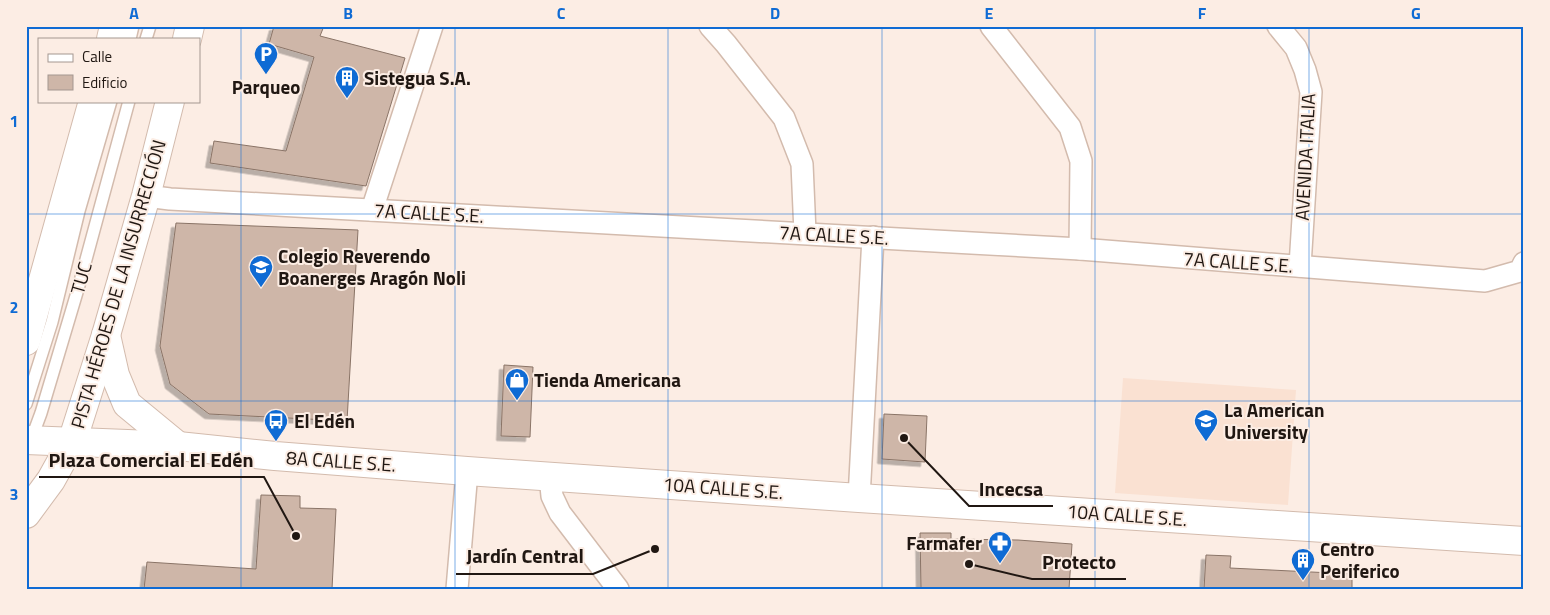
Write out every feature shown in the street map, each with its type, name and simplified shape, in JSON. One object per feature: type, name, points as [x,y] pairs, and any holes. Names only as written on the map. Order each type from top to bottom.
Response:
[{"type":"street","points":[[372,210],[432,26]]},
{"type":"street","points":[[710,26],[784,118],[802,164],[805,233]]},
{"type":"street","points":[[991,26],[1070,127],[1081,161],[1080,249]]},
{"type":"street","name":"AVENIDA ITALIA","points":[[1278,26],[1296,48],[1306,70],[1311,92],[1300,266]]},
{"type":"street","points":[[26,341],[93,102]]},
{"type":"street","name":"PISTA HÉROES DE LA INSURRECCIÓN","points":[[26,514],[50,480],[72,442],[106,335],[146,196],[170,102]]},
{"type":"street","name":"7A CALLE S.E.","points":[[146,196],[170,199],[1080,249],[1485,281],[1522,267]]},
{"type":"street","points":[[859,498],[873,237]]},
{"type":"street","points":[[106,335],[115,376],[128,404],[178,446]]},
{"type":"street","name":"8A CALLE S.E.","points":[[28,444],[72,442],[178,446],[275,456],[550,476]]},
{"type":"street","points":[[457,589],[466,470]]},
{"type":"street","points":[[550,476],[552,496],[560,513],[618,589]]},
{"type":"street","name":"10A CALLE S.E.","points":[[550,476],[1524,541]]},
{"type":"lane","points":[[146,38],[150,26]]},
{"type":"lane","name":"TUC","points":[[26,404],[52,322],[79,211],[111,102]]},
{"type":"lane","name":"TUC","points":[[28,444],[41,413],[78,289],[129,102]]},
{"type":"shaded area","name":"La American University","points":[[1123,378],[1296,390],[1288,505],[1115,493]]},
{"type":"building","name":"Sistegua S.A.","points":[[274,26],[324,26],[320,36],[405,58],[366,186],[210,163],[214,141],[286,151],[314,57],[269,44]]},
{"type":"building","name":"Colegio Reverendo Boanerges Aragón Noli","points":[[176,223],[358,230],[347,421],[209,414],[170,384],[160,346]]},
{"type":"building","name":"Tienda Americana","points":[[504,365],[533,367],[530,437],[501,436]]},
{"type":"building","points":[[884,414],[927,416],[925,462],[882,459]]},
{"type":"building","points":[[261,495],[300,496],[300,508],[336,509],[332,589],[144,589],[147,562],[256,569]]},
{"type":"building","points":[[920,533],[951,533],[951,539],[1018,540],[1072,544],[1069,589],[921,589]]},
{"type":"building","points":[[1206,555],[1231,556],[1230,568],[1352,574],[1352,589],[1204,589]]},
{"type":"place","name":"Parqueo","points":[[266,75]]},
{"type":"place","name":"Sistegua S.A.","points":[[347,99]]},
{"type":"place","name":"Colegio Reverendo Boanerges Aragón Noli","points":[[261,288]]},
{"type":"place","name":"Tienda Americana","points":[[517,401]]},
{"type":"place","name":"Incecsa","points":[[904,438]]},
{"type":"place","name":"El Edén","points":[[276,442]]},
{"type":"place","name":"La American University","points":[[1206,442]]},
{"type":"place","name":"Plaza Comercial El Edén","points":[[296,536]]},
{"type":"place","name":"Jardín Central","points":[[655,549]]},
{"type":"place","name":"Protecto","points":[[969,564]]},
{"type":"place","name":"Farmafer","points":[[1000,564]]},
{"type":"place","name":"Centro Periferico","points":[[1303,581]]}]
